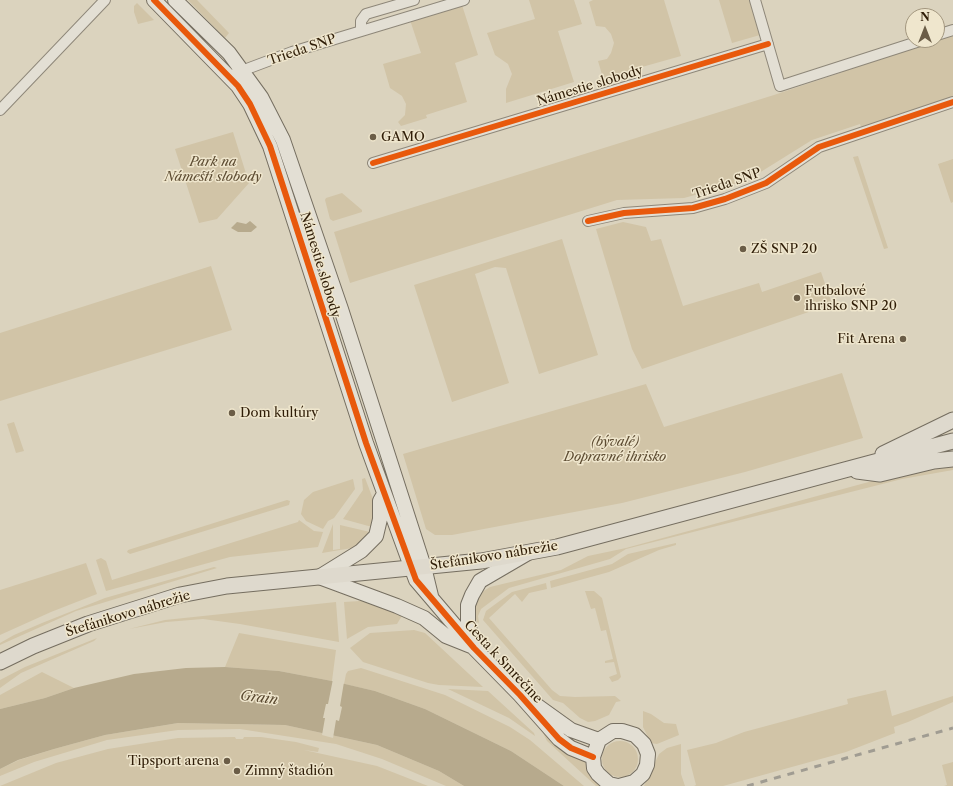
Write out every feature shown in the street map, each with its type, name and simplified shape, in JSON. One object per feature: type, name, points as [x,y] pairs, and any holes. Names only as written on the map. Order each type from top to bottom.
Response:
[{"type":"main road","points":[[848,470],[953,420]]},
{"type":"main road","points":[[848,470],[953,442]]},
{"type":"main road","points":[[848,470],[880,474],[934,461],[953,459]]},
{"type":"main road","name":"Štefánikovo nábrežie","points":[[0,662],[33,646],[88,624],[180,595],[227,586],[417,568],[529,553],[600,537],[848,470]]},
{"type":"street","points":[[0,110],[105,0]]},
{"type":"street","name":"Námestie slobody","points":[[154,0],[238,86],[250,104],[270,146],[384,494],[417,568]]},
{"type":"street","name":"Námestie slobody","points":[[175,0],[229,53],[243,71],[261,97],[283,140],[343,316],[417,568]]},
{"type":"street","points":[[362,31],[362,21],[366,14],[414,0]]},
{"type":"street","name":"Trieda SNP","points":[[228,76],[292,52],[464,0]]},
{"type":"street","points":[[755,0],[780,86],[905,46]]},
{"type":"street","name":"Námestie slobody","points":[[373,163],[768,44]]},
{"type":"street","name":"Trieda SNP","points":[[588,221],[624,213],[693,208],[725,199],[766,183],[819,147],[953,102]]},
{"type":"street","points":[[320,576],[361,551],[376,536],[380,519],[380,501],[384,494]]},
{"type":"street","name":"Cesta k Smrečine","points":[[474,648],[468,622],[468,605],[472,595],[480,582],[529,553]]},
{"type":"street","name":"Cesta k Smrečine","points":[[417,568],[434,602],[474,648],[520,695],[559,739],[571,748],[592,757]]},
{"type":"street","name":"Cesta k Smrečine","points":[[320,576],[424,618],[446,636],[474,648]]},
{"type":"street","name":"Cesta k Smrečine","points":[[520,695],[571,730],[599,740]]},
{"type":"street","points":[[613,731],[622,731],[635,736],[644,744],[648,754],[647,765],[643,774],[634,784],[619,786],[609,784],[598,774],[594,768],[592,757],[599,740],[613,731]]},
{"type":"green space","points":[[188,0],[197,0],[229,33],[225,38]]},
{"type":"green space","points":[[529,0],[574,0],[582,24],[558,31],[574,82],[506,103],[506,89],[512,74],[508,64],[495,55],[487,33],[535,19]]},
{"type":"green space","points":[[593,0],[664,0],[681,56],[603,78],[598,61],[607,59],[611,53],[614,43],[611,34],[605,27],[596,26],[589,2]]},
{"type":"green space","points":[[719,0],[750,0],[760,35],[732,43]]},
{"type":"green space","points":[[137,3],[154,20],[138,24],[134,12],[134,6]]},
{"type":"green space","points":[[462,5],[478,55],[455,63],[467,102],[426,115],[427,118],[401,126],[398,122],[405,115],[406,104],[402,96],[390,88],[383,64],[421,53],[410,20]]},
{"type":"green space","points":[[953,30],[953,102],[863,133],[860,124],[812,140],[759,173],[738,183],[684,198],[617,200],[350,283],[334,232],[774,95],[843,72],[842,66],[905,46],[905,48],[945,48],[945,33]]},
{"type":"green space","name":"Park na Námestí slobody","points":[[233,132],[249,183],[217,219],[199,223],[175,149]]},
{"type":"green space","points":[[858,156],[888,248],[884,249],[853,157]]},
{"type":"green space","points":[[953,159],[953,202],[951,203],[938,164]]},
{"type":"green space","points":[[342,193],[362,210],[362,212],[333,221],[330,219],[325,200],[326,198]]},
{"type":"green space","points":[[623,222],[646,227],[651,241],[661,239],[683,306],[759,283],[762,292],[821,272],[832,304],[642,369],[632,349],[596,229]]},
{"type":"green space","points":[[562,239],[598,355],[539,374],[506,268],[495,267],[475,274],[509,383],[452,402],[414,285]]},
{"type":"green space","points":[[211,266],[232,330],[0,401],[0,333]]},
{"type":"green space","name":"(bývalé) Dopravné ihrisko","points":[[842,373],[863,438],[745,472],[622,503],[452,535],[435,535],[426,529],[403,454],[646,384],[664,427]]},
{"type":"green space","points":[[14,422],[24,451],[16,453],[7,424]]},
{"type":"green space","points":[[953,467],[953,470],[902,479],[626,549],[610,559],[509,588],[481,609],[478,616],[479,623],[477,622],[474,613],[475,603],[479,594],[490,587],[561,570],[588,556],[626,548],[898,474]]},
{"type":"green space","points":[[365,478],[373,499],[375,512],[372,527],[343,519],[363,490],[362,479]]},
{"type":"green space","points":[[353,479],[355,489],[334,518],[328,521],[323,529],[306,521],[301,514],[304,500],[313,492]]},
{"type":"green space","points":[[287,500],[290,501],[289,505],[130,554],[127,552],[128,550]]},
{"type":"green space","points":[[299,520],[314,531],[323,532],[318,547],[230,557],[106,591],[96,560],[101,558],[106,561],[112,580],[298,522]]},
{"type":"green space","points":[[333,524],[333,550],[340,549],[340,525],[370,532],[362,543],[352,548],[322,553]]},
{"type":"green space","points":[[676,543],[676,545],[659,550],[609,572],[551,588],[550,581],[612,564],[628,554]]},
{"type":"green space","points":[[86,563],[97,594],[51,612],[0,635],[0,590]]},
{"type":"green space","points":[[214,567],[217,568],[76,611],[0,645],[0,643],[14,635],[105,598]]},
{"type":"green space","points":[[546,583],[547,589],[529,593],[522,602],[515,594],[489,618],[552,690],[560,696],[615,696],[621,701],[616,702],[609,715],[595,721],[588,722],[580,718],[563,703],[553,700],[483,620],[486,611],[512,592]]},
{"type":"green space","points":[[585,591],[594,591],[602,598],[621,677],[612,682],[609,677],[617,674],[614,662],[605,663],[605,661],[613,659],[606,630],[601,631],[595,608],[591,609]]},
{"type":"green space","points":[[372,601],[403,614],[397,624],[368,627],[347,639],[344,602]]},
{"type":"green space","points":[[336,602],[339,642],[240,624],[203,619],[166,622],[129,629],[165,620]]},
{"type":"green space","points":[[414,630],[425,633],[483,687],[428,683],[363,662],[350,648],[370,633]]},
{"type":"green space","points":[[239,633],[336,650],[332,681],[279,671],[225,667]]},
{"type":"green space","points":[[97,638],[94,641],[21,673],[0,688],[0,680],[25,667]]},
{"type":"green space","points":[[361,668],[445,695],[510,727],[530,740],[584,786],[564,786],[511,751],[425,709],[375,691],[344,684],[348,671]]},
{"type":"green space","points":[[42,672],[74,688],[45,698],[0,709],[0,695]]},
{"type":"green space","points":[[448,689],[488,691],[534,733],[535,736],[509,718]]},
{"type":"green space","points":[[886,690],[892,716],[953,696],[953,702],[894,727],[895,733],[846,752],[723,786],[694,786],[696,785],[687,750],[716,743],[744,732],[848,704],[847,699]]},
{"type":"green space","points":[[643,711],[651,714],[664,723],[676,724],[679,735],[657,744],[651,743],[643,727]]},
{"type":"green space","points":[[178,723],[285,725],[377,745],[439,771],[464,786],[446,786],[382,759],[336,744],[240,729],[178,730],[107,740],[34,762],[0,776],[0,769],[19,760],[54,749],[105,735]]},
{"type":"green space","points":[[546,730],[583,758],[593,777],[601,786],[596,786],[547,741],[543,733]]},
{"type":"green space","name":"Tipsport arena","points":[[235,737],[236,739],[243,739],[244,737],[261,737],[296,742],[319,748],[318,752],[304,750],[377,766],[428,786],[0,786],[56,763],[108,749],[178,738]]},
{"type":"green space","points":[[624,741],[633,746],[637,752],[637,766],[633,772],[624,777],[616,777],[607,772],[603,766],[602,755],[607,746],[613,742]]},
{"type":"green space","points":[[681,744],[681,774],[685,786],[644,786],[659,754],[667,748]]},
{"type":"green space","points":[[953,762],[953,786],[944,786],[947,785],[942,765]]},
{"type":"water","points":[[250,221],[257,227],[251,232],[238,232],[231,228],[237,222],[246,224]]},
{"type":"water","name":"Grain","points":[[225,667],[279,671],[375,691],[425,709],[511,751],[564,786],[464,786],[439,771],[377,745],[285,725],[178,723],[105,735],[18,760],[0,769],[0,709],[45,698],[74,688],[134,674],[186,668]]},
{"type":"pier","points":[[333,679],[344,682],[340,706],[342,707],[339,721],[336,720],[333,738],[322,735],[325,718],[323,718],[326,704],[328,704]]},
{"type":"railway","points":[[747,786],[953,728]]},
{"type":"cycle path","points":[[154,0],[238,86],[250,104],[270,146],[366,443],[416,580],[474,648],[520,695],[559,739],[571,748],[593,757]]},
{"type":"cycle path","points":[[373,163],[768,44]]},
{"type":"cycle path","points":[[588,221],[624,213],[693,208],[725,199],[766,183],[819,147],[953,102]]},
{"type":"place","name":"GAMO","points":[[373,137]]},
{"type":"place","name":"ZŠ SNP 20","points":[[743,249]]},
{"type":"place","name":"Futbalové ihrisko SNP 20","points":[[797,298]]},
{"type":"place","name":"Fit Arena","points":[[903,339]]},
{"type":"place","name":"Dom kultúry","points":[[232,413]]},
{"type":"place","name":"Tipsport arena","points":[[227,761]]},
{"type":"place","name":"Zimný štadión","points":[[237,771]]}]
